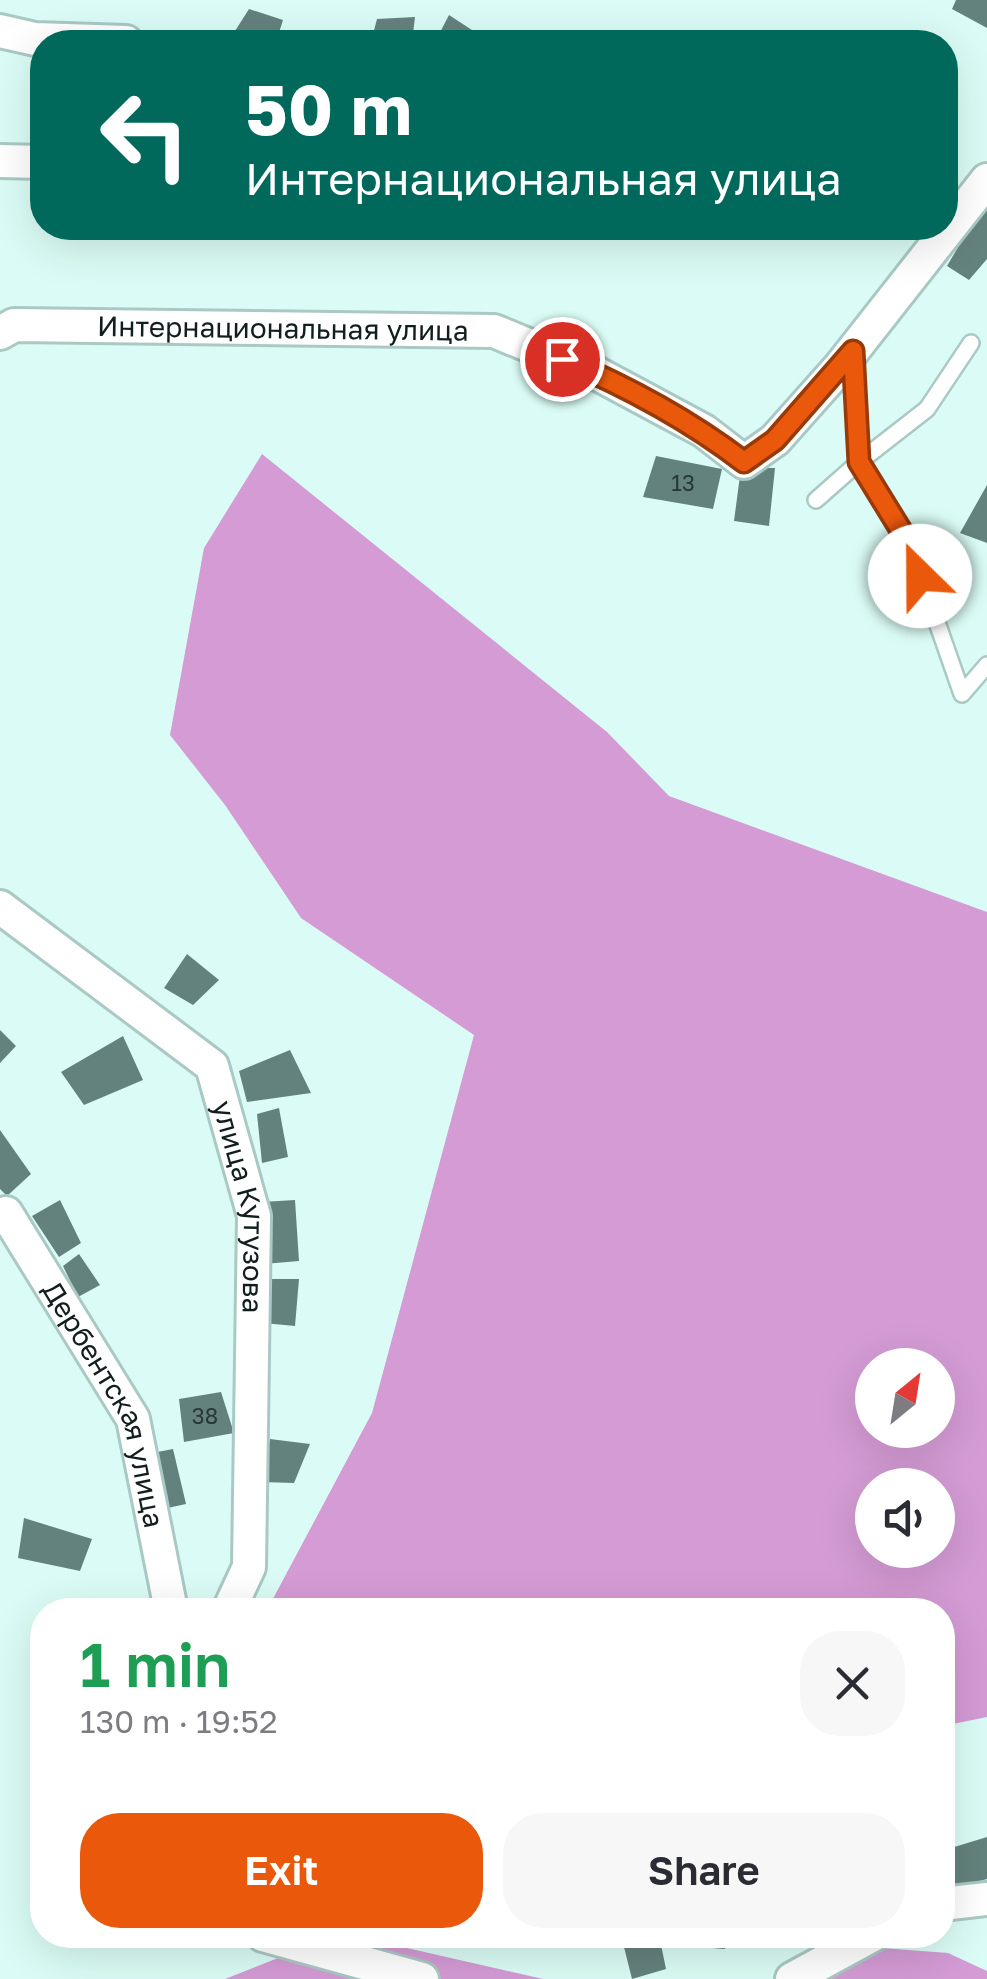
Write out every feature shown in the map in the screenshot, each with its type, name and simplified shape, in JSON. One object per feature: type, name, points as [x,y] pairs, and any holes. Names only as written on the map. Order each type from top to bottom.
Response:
[{"type":"street","points":[[0,31],[30,38]]},
{"type":"street","points":[[0,161],[30,162]]},
{"type":"street","name":"Интернациональная улица","points":[[958,217],[987,180]]},
{"type":"street","name":"Интернациональная улица","points":[[7,329],[494,331],[596,373],[704,431],[744,462],[775,440],[853,351],[940,240]]},
{"type":"street","name":"улица Кутузова","points":[[0,907],[212,1066],[254,1216],[249,1568],[235,1598]]},
{"type":"street","name":"Дербентская улица","points":[[6,1213],[133,1418],[169,1598]]},
{"type":"street","points":[[955,1903],[987,1899]]},
{"type":"street","points":[[310,1948],[422,1979]]},
{"type":"street","points":[[792,1979],[849,1948]]},
{"type":"lane","points":[[816,500],[927,409],[971,343]]},
{"type":"lane","points":[[853,351],[859,462],[910,545],[962,694],[987,665]]},
{"type":"shaded area","points":[[262,454],[607,732],[669,796],[987,912],[987,1717],[955,1724],[955,1598],[273,1598],[372,1413],[474,1035],[301,918],[225,805],[170,735],[204,548]]},
{"type":"shaded area","points":[[303,1948],[407,1948],[543,1979],[225,1979]]},
{"type":"shaded area","points":[[868,1948],[948,1953],[987,1971],[987,1979],[825,1979]]},
{"type":"building","points":[[956,0],[987,0],[987,28],[952,9]]},
{"type":"building","points":[[249,9],[283,20],[280,30],[236,30]]},
{"type":"building","points":[[449,15],[472,30],[441,30]]},
{"type":"building","points":[[415,17],[413,30],[374,30],[377,19]]},
{"type":"building","points":[[987,198],[987,259],[969,280],[947,266]]},
{"type":"building","points":[[656,456],[722,469],[713,509],[643,497]]},
{"type":"building","points":[[741,468],[775,468],[769,526],[734,521]]},
{"type":"building","points":[[987,485],[987,543],[960,533]]},
{"type":"building","points":[[187,954],[219,980],[193,1005],[164,988]]},
{"type":"building","points":[[0,1030],[16,1046],[0,1063]]},
{"type":"building","points":[[123,1036],[143,1080],[84,1105],[61,1072]]},
{"type":"building","points":[[290,1050],[311,1093],[247,1102],[239,1071]]},
{"type":"building","points":[[279,1108],[288,1157],[262,1163],[257,1114]]},
{"type":"building","points":[[0,1130],[31,1174],[7,1196],[0,1189]]},
{"type":"building","points":[[60,1200],[81,1243],[59,1257],[32,1216]]},
{"type":"building","points":[[295,1200],[299,1261],[264,1264],[262,1202]]},
{"type":"building","points":[[79,1254],[100,1285],[78,1297],[63,1266]]},
{"type":"building","points":[[263,1279],[299,1279],[295,1326],[263,1323]]},
{"type":"building","points":[[221,1392],[234,1433],[184,1442],[179,1399]]},
{"type":"building","points":[[270,1439],[310,1444],[294,1483],[261,1482]]},
{"type":"building","points":[[173,1449],[186,1504],[163,1509],[152,1453]]},
{"type":"building","points":[[24,1518],[92,1539],[80,1571],[18,1558]]},
{"type":"building","points":[[987,1837],[987,1879],[955,1888],[955,1847]]},
{"type":"building","points":[[624,1948],[662,1948],[666,1969],[632,1979]]},
{"type":"route","points":[[562,359],[704,431],[744,462],[775,440],[853,351],[859,462],[910,545],[920,576]]}]
